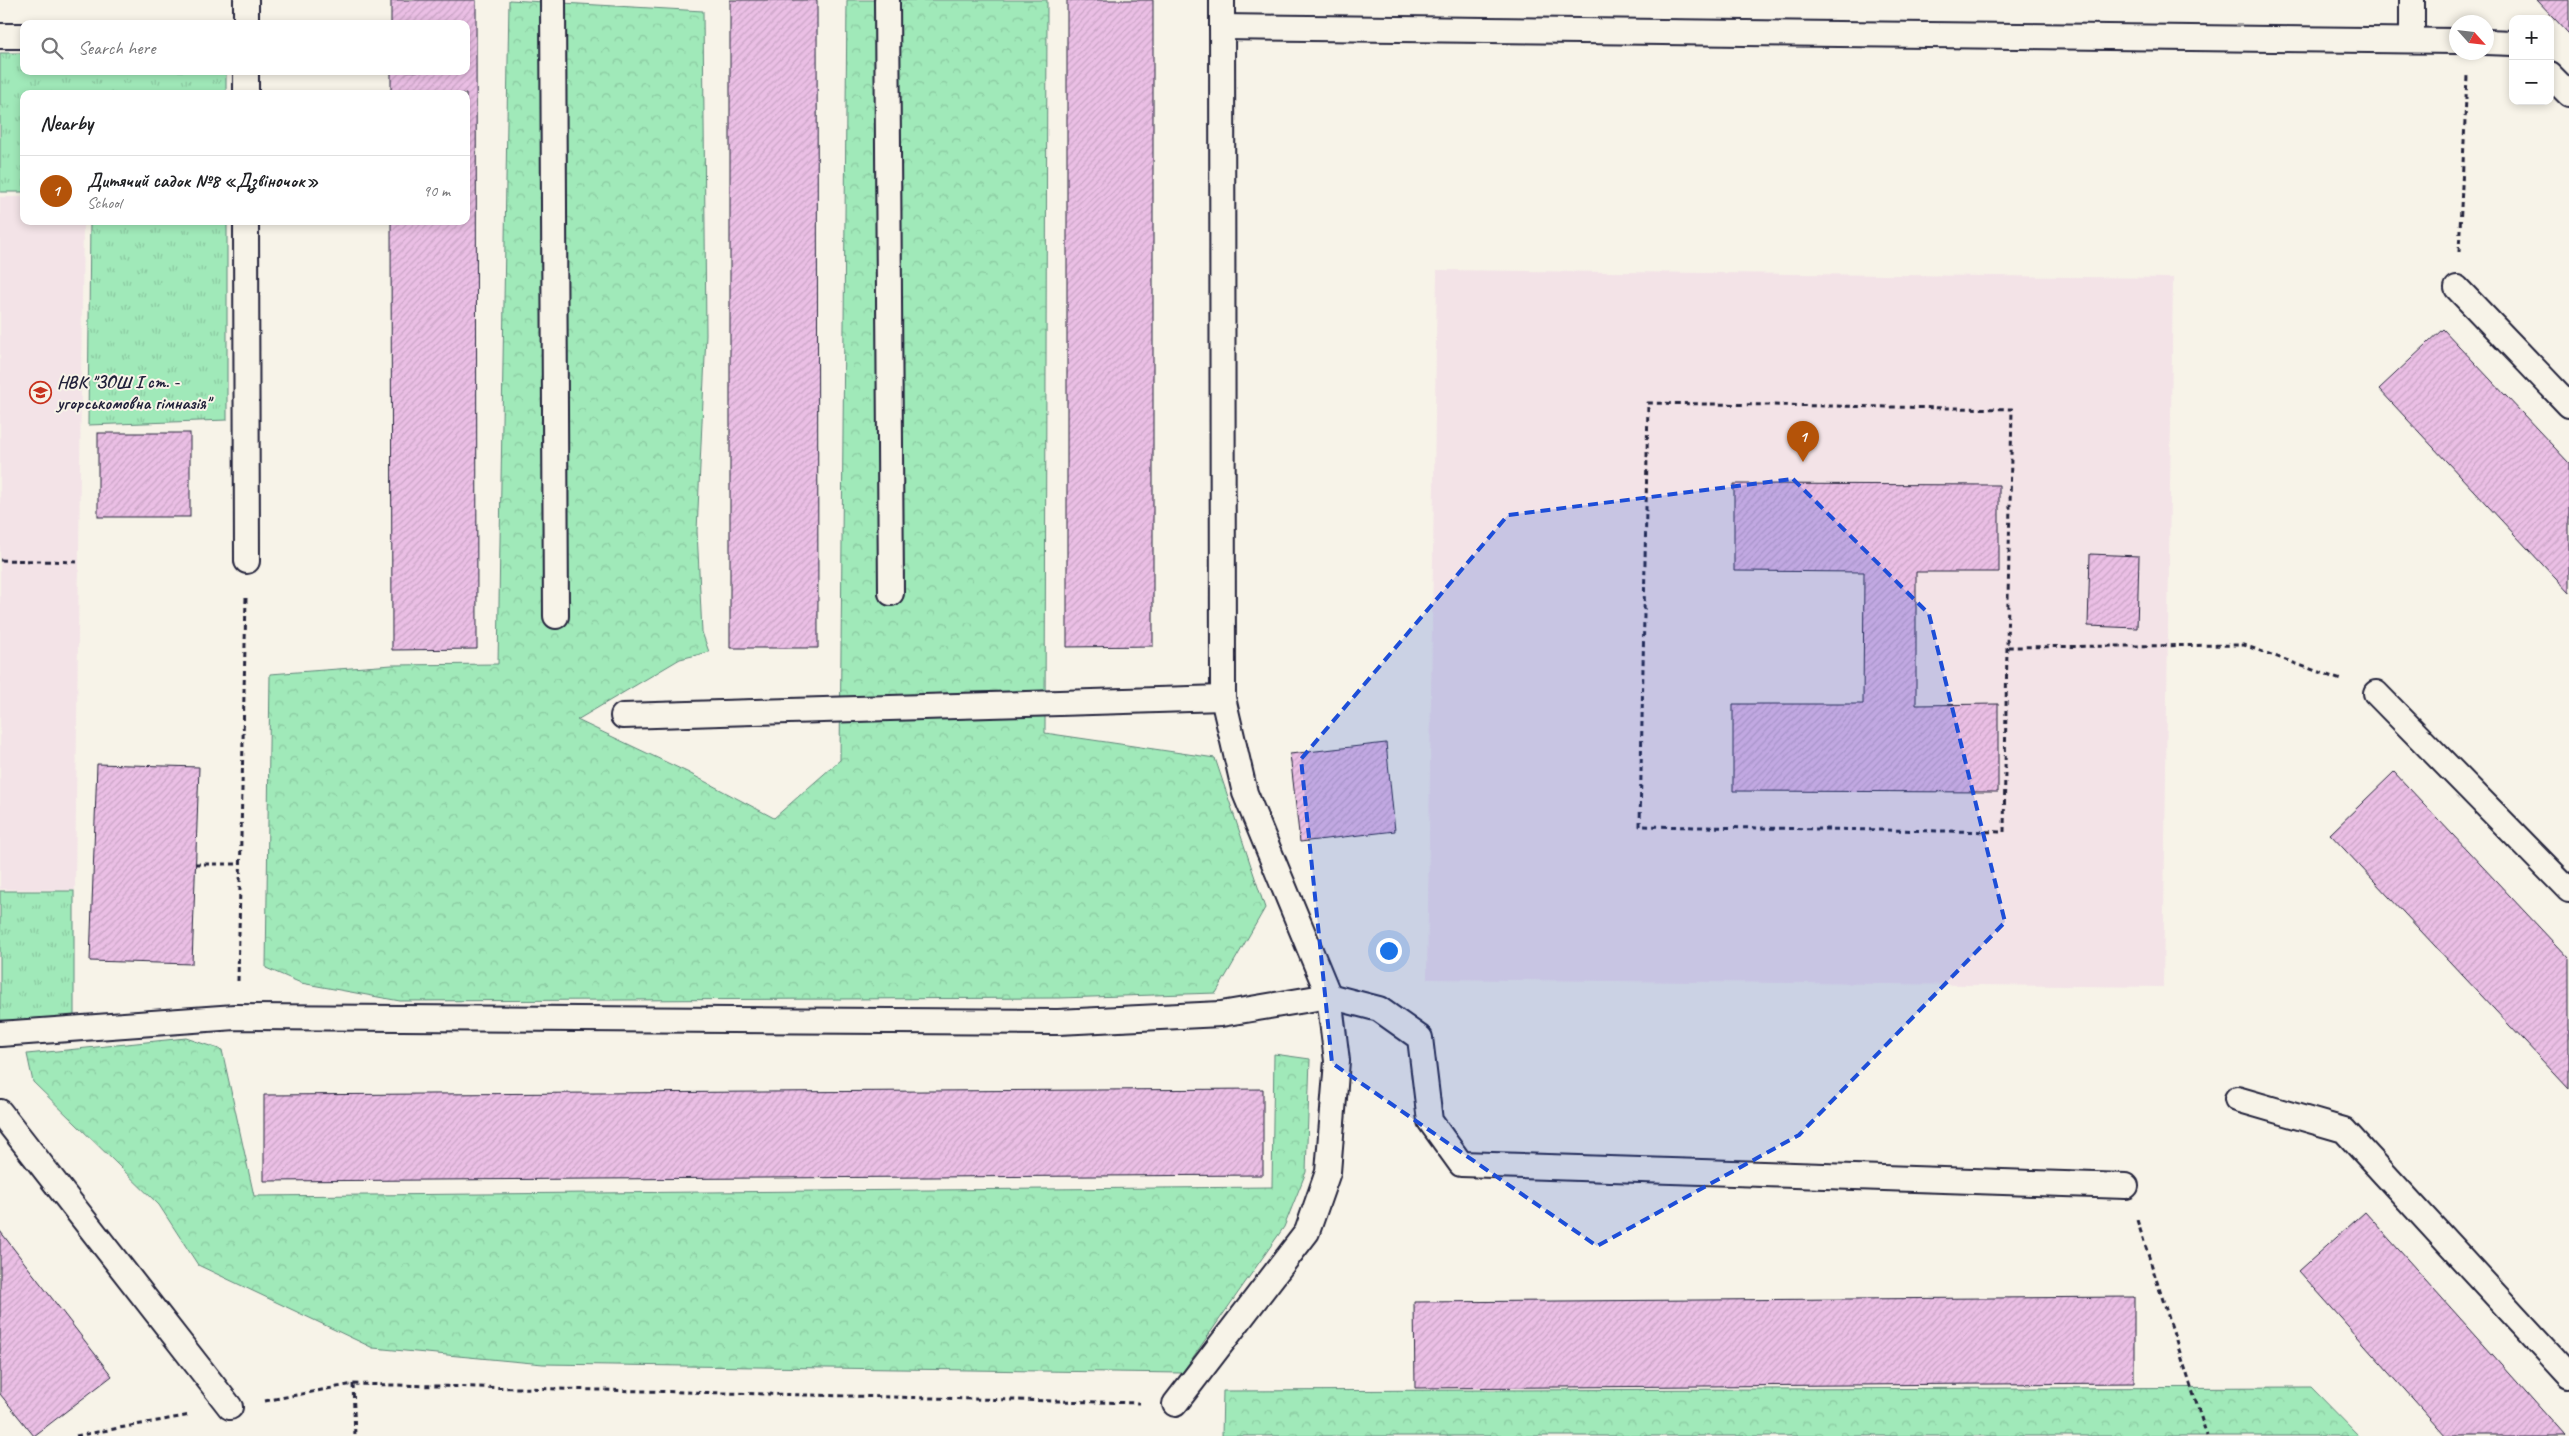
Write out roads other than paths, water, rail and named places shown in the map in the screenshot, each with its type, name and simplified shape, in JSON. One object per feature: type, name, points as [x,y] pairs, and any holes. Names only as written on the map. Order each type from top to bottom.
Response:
[{"type":"lane","points":[[246,0],[246,20]]},
{"type":"lane","points":[[552,0],[556,616]]},
{"type":"lane","points":[[887,0],[891,593]]},
{"type":"lane","points":[[1175,1404],[1306,1232],[1328,1172],[1337,1061],[1329,996],[1245,793],[1223,698],[1222,0]]},
{"type":"lane","points":[[2412,0],[2412,40]]},
{"type":"lane","points":[[1222,27],[2449,41]]},
{"type":"lane","points":[[0,36],[20,36]]},
{"type":"lane","points":[[2494,42],[2509,43]]},
{"type":"lane","points":[[246,75],[246,90]]},
{"type":"lane","points":[[2554,79],[2569,94]]},
{"type":"lane","points":[[246,225],[247,561]]},
{"type":"lane","points":[[2457,288],[2569,405]]},
{"type":"lane","points":[[2376,692],[2569,890]]},
{"type":"lane","points":[[623,716],[1223,698]]},
{"type":"lane","points":[[0,1034],[235,1017],[1058,1022],[1221,1014],[1329,996],[1379,1009],[1420,1038],[1430,1121],[1461,1164],[2126,1186]]},
{"type":"lane","points":[[2237,1099],[2344,1130],[2569,1375]]},
{"type":"lane","points":[[0,1112],[230,1407]]},
{"type":"place","name":"НВК \"ЗОШ І ст. - угорськомовна гімназія\"","points":[[41,392]]},
{"type":"place","name":"Дитячий садок №8 «Дзвіночок»","points":[[1803,462]]}]
